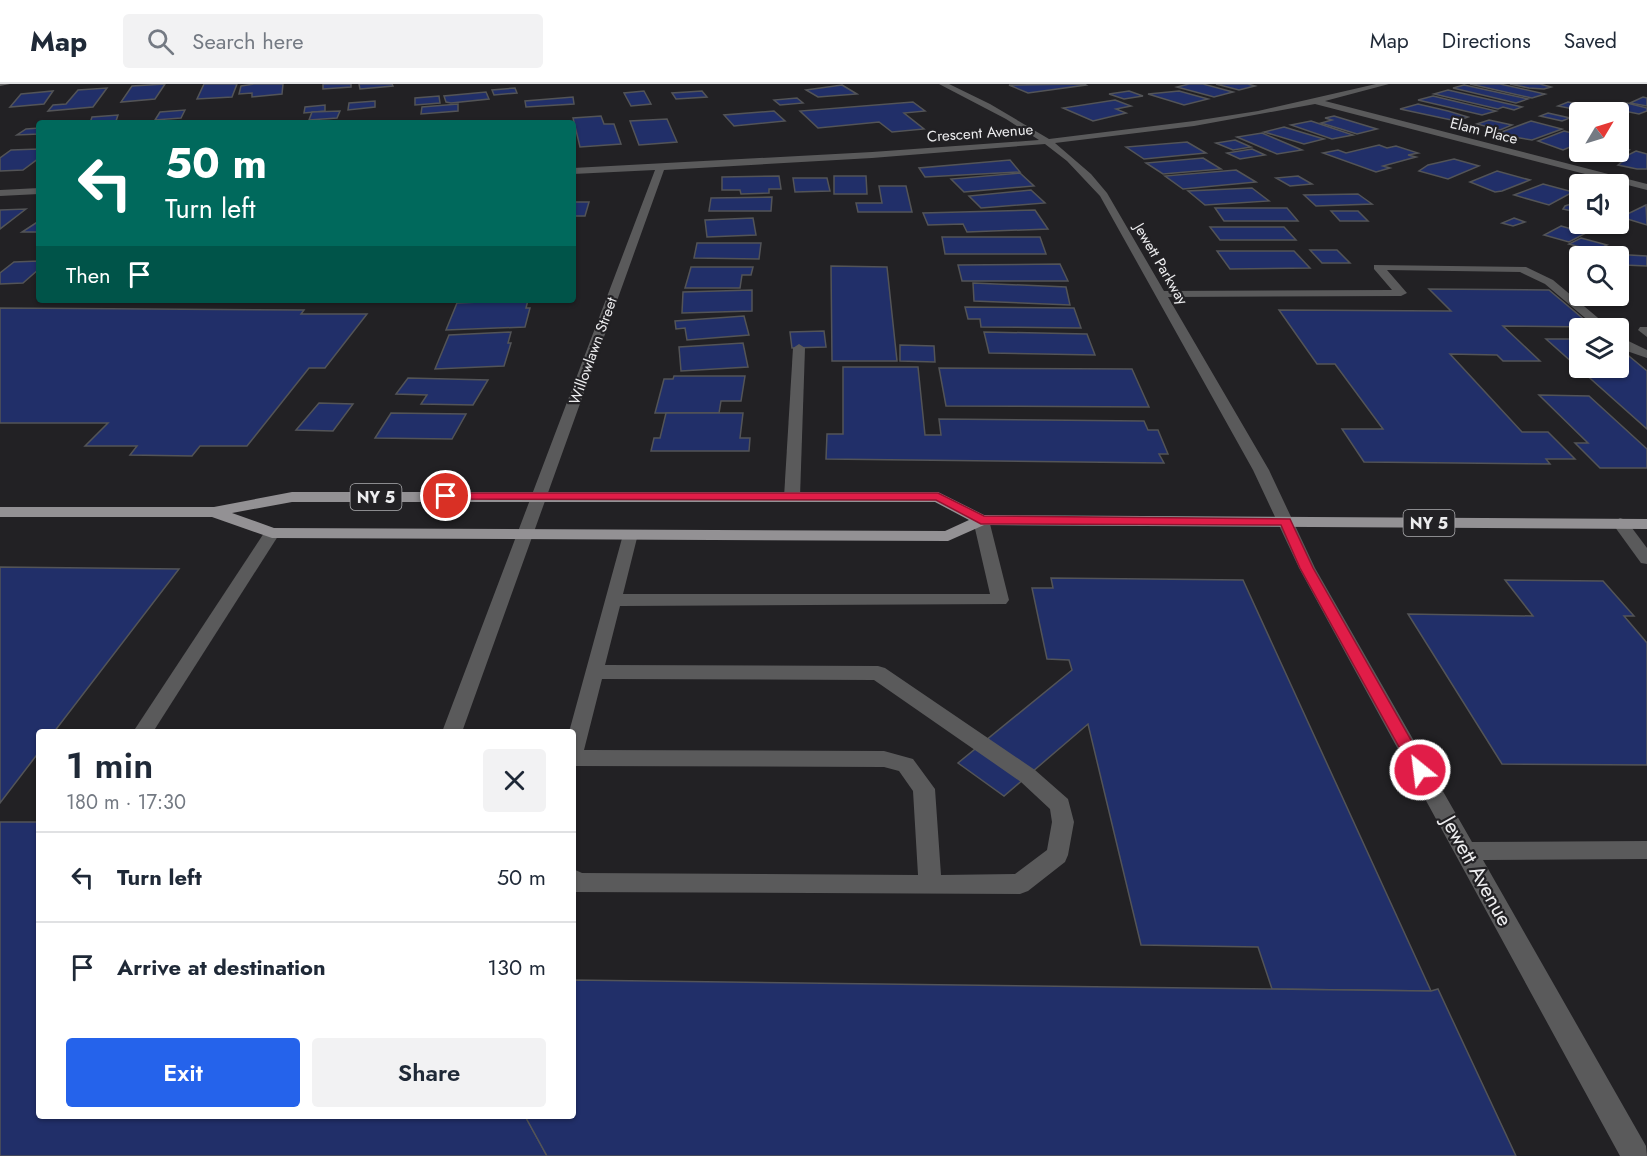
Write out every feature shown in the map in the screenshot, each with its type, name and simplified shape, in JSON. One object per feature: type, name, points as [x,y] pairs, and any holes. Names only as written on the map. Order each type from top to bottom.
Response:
[{"type":"main road","name":"NY 5","points":[[0,512],[214,512],[292,497],[938,497],[981,520]]},
{"type":"main road","name":"NY 5","points":[[214,512],[272,533],[948,536],[981,520],[1647,524]]},
{"type":"street","points":[[0,84],[6,84]]},
{"type":"street","name":"Jewett Parkway","points":[[943,84],[1018,123],[1071,159],[1104,195],[1261,470],[1285,522]]},
{"type":"street","name":"Crescent Avenue","points":[[576,171],[660,168],[1048,144],[1221,120],[1315,102],[1384,84]]},
{"type":"street","name":"Elam Place","points":[[1315,102],[1647,187]]},
{"type":"street","name":"Willowlawn Street","points":[[453,729],[660,168]]},
{"type":"street","points":[[0,193],[36,191]]},
{"type":"street","points":[[1161,294],[1401,293],[1378,267],[1522,269],[1549,282],[1592,318]]},
{"type":"street","points":[[1629,346],[1647,354]]},
{"type":"street","points":[[792,497],[799,348]]},
{"type":"street","points":[[614,600],[1000,600],[981,520]]},
{"type":"street","name":"Jewett Avenue","points":[[1285,522],[1307,568],[1636,1156]]},
{"type":"street","points":[[1620,524],[1647,559]]},
{"type":"street","points":[[145,729],[272,533]]},
{"type":"street","points":[[576,745],[630,534]]},
{"type":"street","points":[[576,883],[1020,884],[1057,855],[1063,822],[1060,805],[1028,776],[878,673],[595,672]]},
{"type":"street","points":[[576,756],[884,759],[906,765],[924,789],[930,885]]},
{"type":"street","points":[[1465,851],[1647,850]]},
{"type":"building","points":[[165,84],[155,99],[121,102],[132,86]]},
{"type":"building","points":[[204,84],[237,84],[232,97],[197,99]]},
{"type":"building","points":[[283,84],[282,94],[252,97],[252,93],[239,94],[241,86]]},
{"type":"building","points":[[323,84],[351,84],[351,87],[323,89]]},
{"type":"building","points":[[359,84],[392,84],[393,86],[360,89]]},
{"type":"building","points":[[1084,84],[1086,85],[1028,93],[1009,85]]},
{"type":"building","points":[[1203,84],[1233,92],[1214,97],[1177,87]]},
{"type":"building","points":[[1216,84],[1248,84],[1255,86],[1239,90]]},
{"type":"building","points":[[1470,84],[1500,84],[1545,94],[1532,98]]},
{"type":"building","points":[[1510,84],[1540,84],[1551,87],[1529,88]]},
{"type":"building","points":[[842,85],[857,94],[818,97],[806,90]]},
{"type":"building","points":[[1464,85],[1528,99],[1516,103],[1453,88]]},
{"type":"building","points":[[107,88],[93,107],[48,111],[53,105],[66,104],[78,90]]},
{"type":"building","points":[[515,88],[517,93],[494,95],[492,90]]},
{"type":"building","points":[[1448,90],[1522,107],[1514,110],[1503,107],[1498,109],[1434,94]]},
{"type":"building","points":[[53,91],[44,104],[10,107],[21,94]]},
{"type":"building","points":[[644,91],[651,104],[631,106],[624,93]]},
{"type":"building","points":[[702,91],[707,97],[676,99],[672,93]]},
{"type":"building","points":[[1129,91],[1143,96],[1124,99],[1109,94]]},
{"type":"building","points":[[1179,91],[1208,99],[1184,105],[1148,94]]},
{"type":"building","points":[[486,92],[489,99],[451,103],[446,102],[444,96]]},
{"type":"building","points":[[439,96],[440,103],[415,105],[415,98]]},
{"type":"building","points":[[1433,96],[1496,111],[1482,115],[1418,100]]},
{"type":"building","points":[[573,97],[574,104],[526,107],[525,101]]},
{"type":"building","points":[[1643,97],[1647,98],[1647,106],[1630,103]]},
{"type":"building","points":[[797,98],[803,103],[780,105],[774,100]]},
{"type":"building","points":[[1115,100],[1131,106],[1116,109],[1126,113],[1093,121],[1063,108]]},
{"type":"building","points":[[375,101],[375,107],[348,110],[349,103]]},
{"type":"building","points":[[913,102],[925,111],[904,113],[924,129],[892,132],[879,122],[818,128],[800,111]]},
{"type":"building","points":[[1568,102],[1569,102],[1569,108],[1558,106]]},
{"type":"building","points":[[458,104],[458,111],[421,114],[422,107]]},
{"type":"building","points":[[1418,104],[1468,117],[1456,121],[1400,109]]},
{"type":"building","points":[[1629,104],[1647,108],[1647,111],[1639,114],[1629,112]]},
{"type":"building","points":[[325,105],[325,111],[304,113],[305,107]]},
{"type":"building","points":[[185,110],[181,118],[155,120],[160,112]]},
{"type":"building","points":[[340,111],[337,118],[309,120],[312,112]]},
{"type":"building","points":[[774,111],[785,121],[734,126],[724,115]]},
{"type":"building","points":[[1548,113],[1569,118],[1562,121],[1540,116]]},
{"type":"building","points":[[118,115],[116,120],[91,120],[92,117]]},
{"type":"building","points":[[601,116],[604,124],[614,124],[621,144],[580,147],[576,120],[573,118]]},
{"type":"building","points":[[1334,116],[1377,129],[1357,134],[1321,123],[1332,120],[1325,118]]},
{"type":"building","points":[[667,119],[677,142],[639,145],[630,121]]},
{"type":"building","points":[[1489,120],[1512,125],[1500,130],[1477,124]]},
{"type":"building","points":[[1311,121],[1353,135],[1332,139],[1291,125]]},
{"type":"building","points":[[1531,121],[1562,129],[1532,140],[1496,134]]},
{"type":"building","points":[[1284,127],[1324,139],[1304,144],[1264,132]]},
{"type":"building","points":[[36,128],[36,134],[17,135],[26,129]]},
{"type":"building","points":[[1564,131],[1569,132],[1569,148],[1563,150],[1538,141]]},
{"type":"building","points":[[1262,133],[1302,150],[1277,154],[1237,137]]},
{"type":"building","points":[[1235,140],[1251,147],[1233,150],[1216,143]]},
{"type":"building","points":[[1187,142],[1206,153],[1144,159],[1126,147]]},
{"type":"building","points":[[1379,145],[1387,148],[1396,146],[1418,153],[1408,155],[1416,157],[1383,166],[1390,168],[1376,172],[1323,153],[1338,150],[1346,153]]},
{"type":"building","points":[[36,149],[36,160],[23,170],[0,171],[0,158],[11,150]]},
{"type":"building","points":[[1252,149],[1265,155],[1240,159],[1227,153]]},
{"type":"building","points":[[1636,151],[1647,154],[1647,169],[1618,165],[1622,162],[1629,162],[1629,154]]},
{"type":"building","points":[[1203,158],[1221,169],[1163,174],[1146,163]]},
{"type":"building","points":[[1454,159],[1479,166],[1448,179],[1419,171],[1428,165]]},
{"type":"building","points":[[1010,160],[1020,172],[925,177],[919,168]]},
{"type":"building","points":[[1236,170],[1256,182],[1183,189],[1165,176]]},
{"type":"building","points":[[1497,171],[1530,180],[1495,192],[1470,182]]},
{"type":"building","points":[[1020,173],[1034,186],[964,192],[951,179]]},
{"type":"building","points":[[779,176],[781,189],[769,189],[769,193],[741,194],[740,190],[722,190],[722,177]]},
{"type":"building","points":[[834,176],[866,176],[867,194],[834,194]]},
{"type":"building","points":[[1298,176],[1312,184],[1290,186],[1276,178]]},
{"type":"building","points":[[793,178],[827,178],[830,191],[795,192]]},
{"type":"building","points":[[1543,184],[1569,191],[1569,194],[1549,205],[1514,195]]},
{"type":"building","points":[[879,186],[906,186],[912,212],[858,212],[856,203],[882,203]]},
{"type":"building","points":[[1252,188],[1269,201],[1205,205],[1188,191]]},
{"type":"building","points":[[1031,190],[1045,203],[981,208],[969,196]]},
{"type":"building","points":[[1358,194],[1372,204],[1316,206],[1304,195]]},
{"type":"building","points":[[772,197],[771,211],[709,211],[711,198]]},
{"type":"building","points":[[576,202],[589,202],[585,216],[576,216]]},
{"type":"building","points":[[1646,205],[1647,225],[1629,219],[1629,213]]},
{"type":"building","points":[[1215,208],[1287,208],[1298,221],[1224,221]]},
{"type":"building","points":[[26,209],[0,229],[0,210]]},
{"type":"building","points":[[1035,210],[1048,229],[967,232],[963,224],[928,225],[923,213]]},
{"type":"building","points":[[1331,211],[1358,211],[1368,221],[1340,221]]},
{"type":"building","points":[[753,218],[756,235],[707,237],[705,220]]},
{"type":"building","points":[[1514,218],[1525,222],[1513,226],[1502,223]]},
{"type":"building","points":[[36,223],[36,232],[22,232]]},
{"type":"building","points":[[1561,226],[1569,228],[1569,234],[1584,234],[1569,242],[1544,235]]},
{"type":"building","points":[[1210,227],[1284,227],[1296,240],[1220,240]]},
{"type":"building","points":[[942,237],[1040,237],[1046,254],[945,254]]},
{"type":"building","points":[[1581,238],[1607,245],[1576,246],[1569,244]]},
{"type":"building","points":[[697,243],[761,243],[759,259],[694,258]]},
{"type":"building","points":[[1310,250],[1337,250],[1350,263],[1322,263]]},
{"type":"building","points":[[1217,251],[1294,251],[1310,268],[1230,269]]},
{"type":"building","points":[[1629,255],[1647,256],[1647,266],[1629,265]]},
{"type":"building","points":[[36,261],[36,272],[23,283],[0,284],[0,273],[14,262]]},
{"type":"building","points":[[1060,264],[1068,281],[962,281],[958,265]]},
{"type":"building","points":[[831,266],[887,267],[897,361],[832,361]]},
{"type":"building","points":[[691,267],[753,267],[751,275],[742,275],[740,288],[685,288]]},
{"type":"building","points":[[973,283],[1066,287],[1070,305],[974,301]]},
{"type":"building","points":[[1429,289],[1549,290],[1582,318],[1569,318],[1569,327],[1503,326],[1540,361],[1503,361],[1497,355],[1450,354],[1522,432],[1548,432],[1575,459],[1546,459],[1550,464],[1364,462],[1342,429],[1383,429],[1335,364],[1317,364],[1279,310],[1451,311]]},
{"type":"building","points":[[752,290],[752,311],[682,313],[683,292]]},
{"type":"building","points":[[457,303],[527,303],[526,308],[530,308],[525,327],[446,330]]},
{"type":"building","points":[[965,307],[1074,308],[1081,328],[981,327],[980,319],[968,319]]},
{"type":"building","points":[[0,308],[304,310],[301,314],[367,314],[325,368],[309,368],[247,446],[200,446],[192,456],[130,455],[137,446],[85,446],[108,423],[0,423]]},
{"type":"building","points":[[744,316],[749,335],[687,340],[685,328],[676,329],[675,321]]},
{"type":"building","points":[[824,331],[826,347],[792,348],[790,332]]},
{"type":"building","points":[[511,332],[508,343],[511,343],[504,366],[435,369],[449,335]]},
{"type":"building","points":[[984,332],[1087,334],[1095,355],[989,353]]},
{"type":"building","points":[[1546,339],[1569,339],[1569,359]]},
{"type":"building","points":[[743,343],[748,367],[681,371],[679,347]]},
{"type":"building","points":[[900,345],[934,346],[935,362],[900,361]]},
{"type":"building","points":[[1629,356],[1647,371],[1647,429],[1590,378],[1629,378]]},
{"type":"building","points":[[843,367],[918,367],[925,435],[941,435],[939,419],[1144,421],[1148,430],[1158,430],[1168,454],[1159,454],[1164,463],[826,459],[827,434],[843,434]]},
{"type":"building","points":[[939,368],[1132,369],[1149,407],[946,406]]},
{"type":"building","points":[[674,376],[745,376],[741,401],[721,401],[719,413],[655,413],[664,379],[673,379]]},
{"type":"building","points":[[408,378],[488,380],[473,405],[421,404],[427,395],[396,394]]},
{"type":"building","points":[[1539,395],[1589,396],[1647,449],[1647,468],[1600,468],[1575,443],[1588,443]]},
{"type":"building","points":[[319,403],[353,404],[333,431],[296,430]]},
{"type":"building","points":[[391,413],[466,414],[452,439],[375,438]]},
{"type":"building","points":[[666,413],[743,413],[740,438],[750,438],[749,451],[651,451],[654,438],[660,438]]},
{"type":"building","points":[[0,567],[179,569],[56,729],[36,729],[36,756],[0,803]]},
{"type":"building","points":[[1051,578],[1243,580],[1431,991],[1272,989],[1258,947],[1141,945],[1088,724],[1004,796],[958,763],[1072,670],[1069,660],[1047,659],[1032,588],[1053,588]]},
{"type":"building","points":[[1505,580],[1603,581],[1634,616],[1624,616],[1647,643],[1647,765],[1502,764],[1408,614],[1533,616]]},
{"type":"building","points":[[0,822],[36,822],[36,1119],[527,1119],[547,1156],[0,1156]]},
{"type":"building","points":[[576,980],[1431,991],[1438,989],[1516,1156],[547,1156],[527,1119],[576,1119]]},
{"type":"route","points":[[446,496],[938,497],[981,520],[1285,522],[1307,568],[1420,770]]}]
